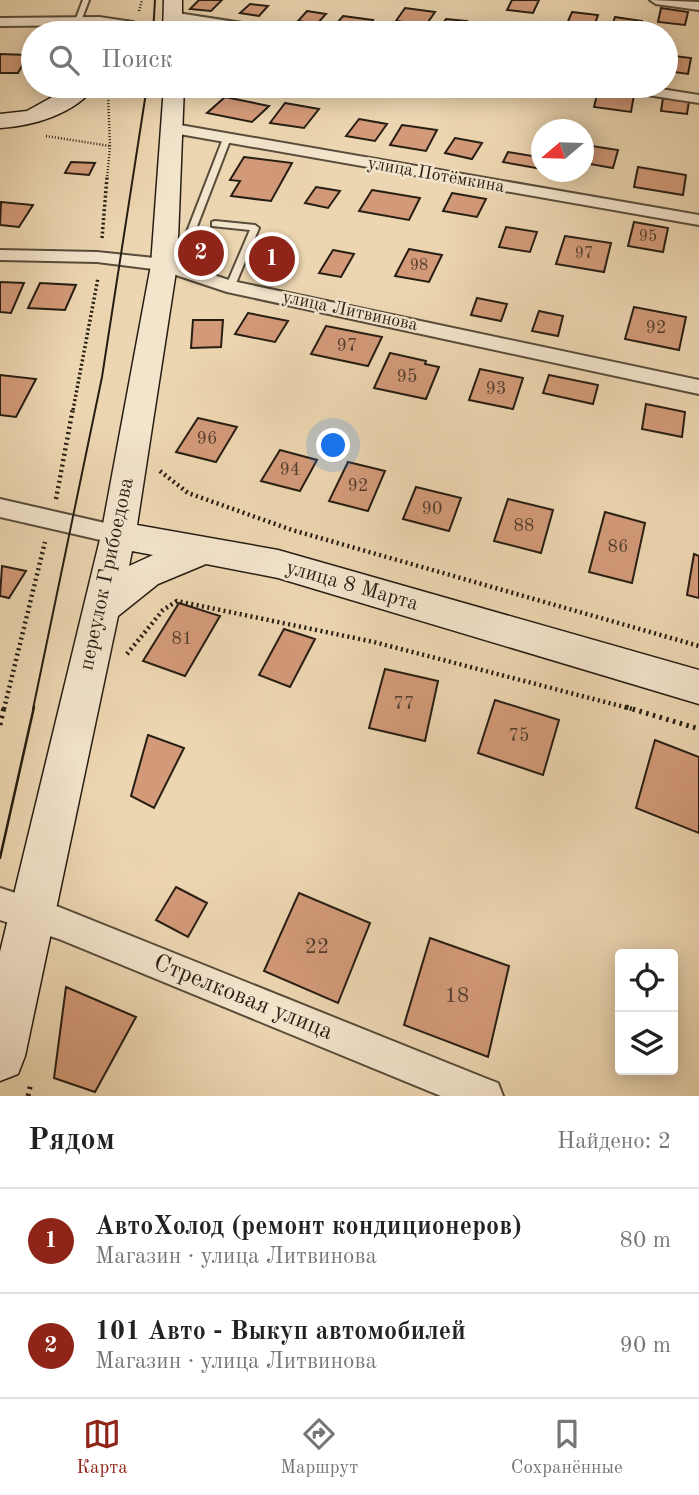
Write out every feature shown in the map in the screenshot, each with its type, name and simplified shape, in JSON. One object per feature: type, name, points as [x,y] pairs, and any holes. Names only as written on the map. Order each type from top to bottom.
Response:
[{"type":"street","points":[[656,0],[699,6]]},
{"type":"street","points":[[172,16],[204,21]]},
{"type":"street","points":[[0,22],[21,22]]},
{"type":"street","points":[[678,96],[699,99]]},
{"type":"street","points":[[0,121],[33,117],[53,110],[69,98]]},
{"type":"street","name":"переулок Грибоедова","points":[[0,1056],[15,908],[100,611],[118,535],[164,265],[174,98]]},
{"type":"street","name":"улица Потёмкина","points":[[174,129],[699,220]]},
{"type":"street","name":"улица Литвинова","points":[[0,255],[97,257],[164,265],[231,286],[699,387]]},
{"type":"street","points":[[127,483],[139,518],[166,545]]},
{"type":"street","name":"улица 8 Марта","points":[[0,508],[166,545],[278,564],[699,687]]},
{"type":"street","points":[[100,611],[141,575],[163,563],[203,552]]},
{"type":"street","name":"Стрелковая улица","points":[[15,908],[485,1096]]},
{"type":"lane","points":[[78,21],[86,0]]},
{"type":"lane","points":[[187,242],[227,138]]},
{"type":"lane","points":[[215,224],[255,229],[231,286]]},
{"type":"path","points":[[41,135],[110,146]]},
{"type":"path","points":[[161,461],[160,472],[188,494],[292,530],[699,646]]},
{"type":"path","points":[[0,725],[64,465]]},
{"type":"path","points":[[177,601],[273,619],[554,686],[699,729]]},
{"type":"building","points":[[199,0],[222,0],[211,11],[190,9]]},
{"type":"building","points":[[512,0],[539,0],[533,13],[507,10]]},
{"type":"building","points":[[250,4],[268,6],[259,16],[240,13]]},
{"type":"building","points":[[405,8],[435,12],[429,21],[396,21]]},
{"type":"building","points":[[661,8],[688,12],[685,25],[678,24],[678,21],[658,21]]},
{"type":"building","points":[[307,11],[326,14],[320,21],[298,21]]},
{"type":"building","points":[[572,12],[598,15],[596,21],[568,21]]},
{"type":"building","points":[[343,16],[373,20],[372,21],[339,21]]},
{"type":"building","points":[[615,17],[642,21],[614,21]]},
{"type":"building","points":[[0,54],[21,55],[18,73],[0,73]]},
{"type":"building","points":[[678,56],[691,58],[688,74],[678,73]]},
{"type":"building","points":[[224,98],[269,106],[252,122],[207,113]]},
{"type":"building","points":[[596,98],[633,98],[631,112],[594,107]]},
{"type":"building","points":[[663,98],[689,101],[687,114],[661,111]]},
{"type":"building","points":[[285,103],[319,109],[304,128],[270,123]]},
{"type":"building","points":[[359,119],[387,124],[375,141],[346,136]]},
{"type":"building","points":[[402,125],[437,130],[426,151],[390,145]]},
{"type":"building","points":[[455,138],[482,143],[472,159],[445,153]]},
{"type":"building","points":[[594,146],[618,150],[613,168],[594,165]]},
{"type":"building","points":[[508,152],[531,156],[531,167],[503,162]]},
{"type":"building","points":[[244,157],[292,163],[271,201],[231,196],[240,181],[230,180]]},
{"type":"building","points":[[71,162],[95,163],[89,175],[65,173]]},
{"type":"building","points":[[638,167],[686,175],[683,195],[634,187]]},
{"type":"building","points":[[316,187],[340,191],[328,208],[305,203]]},
{"type":"building","points":[[372,190],[420,198],[409,220],[359,211]]},
{"type":"building","points":[[452,193],[486,199],[477,217],[443,211]]},
{"type":"building","points":[[1,202],[33,205],[19,227],[0,225]]},
{"type":"building","points":[[634,222],[668,228],[663,252],[628,246]]},
{"type":"building","points":[[506,227],[537,232],[530,252],[499,247]]},
{"type":"building","points":[[565,236],[611,243],[604,272],[556,264]]},
{"type":"building","points":[[269,244],[295,250],[276,274],[249,268]]},
{"type":"building","points":[[190,248],[216,253],[211,259],[185,254]]},
{"type":"building","points":[[409,249],[442,255],[429,282],[395,276]]},
{"type":"building","points":[[333,250],[354,254],[341,277],[319,273]]},
{"type":"building","points":[[0,282],[24,283],[11,313],[0,312]]},
{"type":"building","points":[[40,283],[76,285],[65,310],[28,308]]},
{"type":"building","points":[[477,298],[507,304],[501,321],[471,315]]},
{"type":"building","points":[[634,307],[686,317],[679,350],[625,339]]},
{"type":"building","points":[[539,311],[563,316],[558,336],[532,331]]},
{"type":"building","points":[[248,313],[288,321],[275,342],[235,334]]},
{"type":"building","points":[[193,320],[223,320],[221,347],[191,348]]},
{"type":"building","points":[[326,326],[382,337],[368,366],[311,354]]},
{"type":"building","points":[[390,353],[426,361],[425,364],[439,367],[426,399],[374,388]]},
{"type":"building","points":[[480,369],[523,378],[513,409],[469,400]]},
{"type":"building","points":[[0,375],[36,379],[16,417],[0,415]]},
{"type":"building","points":[[549,375],[598,385],[593,404],[543,393]]},
{"type":"building","points":[[646,404],[685,412],[682,437],[642,429]]},
{"type":"building","points":[[198,418],[237,427],[216,462],[176,452]]},
{"type":"building","points":[[280,450],[317,460],[300,491],[261,481]]},
{"type":"building","points":[[348,462],[385,471],[368,511],[329,501]]},
{"type":"building","points":[[416,487],[461,498],[449,531],[403,519]]},
{"type":"building","points":[[508,499],[553,510],[541,553],[494,541]]},
{"type":"building","points":[[605,512],[645,523],[632,583],[589,572]]},
{"type":"building","points":[[694,554],[699,556],[699,598],[687,595]]},
{"type":"building","points":[[2,566],[26,571],[9,598],[0,596]]},
{"type":"building","points":[[179,603],[220,616],[185,676],[143,661]]},
{"type":"building","points":[[284,629],[315,639],[290,687],[259,675]]},
{"type":"building","points":[[385,669],[438,681],[425,741],[369,728]]},
{"type":"building","points":[[495,700],[559,720],[543,775],[478,753]]},
{"type":"building","points":[[148,735],[184,748],[154,808],[131,796]]},
{"type":"building","points":[[655,740],[699,757],[699,833],[636,808]]},
{"type":"building","points":[[176,887],[207,903],[188,937],[156,920]]},
{"type":"building","points":[[299,893],[370,923],[338,1003],[264,971]]},
{"type":"building","points":[[430,938],[509,966],[488,1057],[404,1025]]},
{"type":"building","points":[[66,987],[136,1017],[95,1092],[54,1078]]},
{"type":"tram line","points":[[154,21],[155,0]]},
{"type":"tram line","points":[[33,709],[102,377],[145,98]]},
{"type":"tram line","points":[[0,858],[34,707]]},
{"type":"place","name":"101 Авто - Выкуп автомобилей","points":[[201,253]]},
{"type":"place","name":"АвтоХолод (ремонт кондиционеров)","points":[[272,259]]}]
